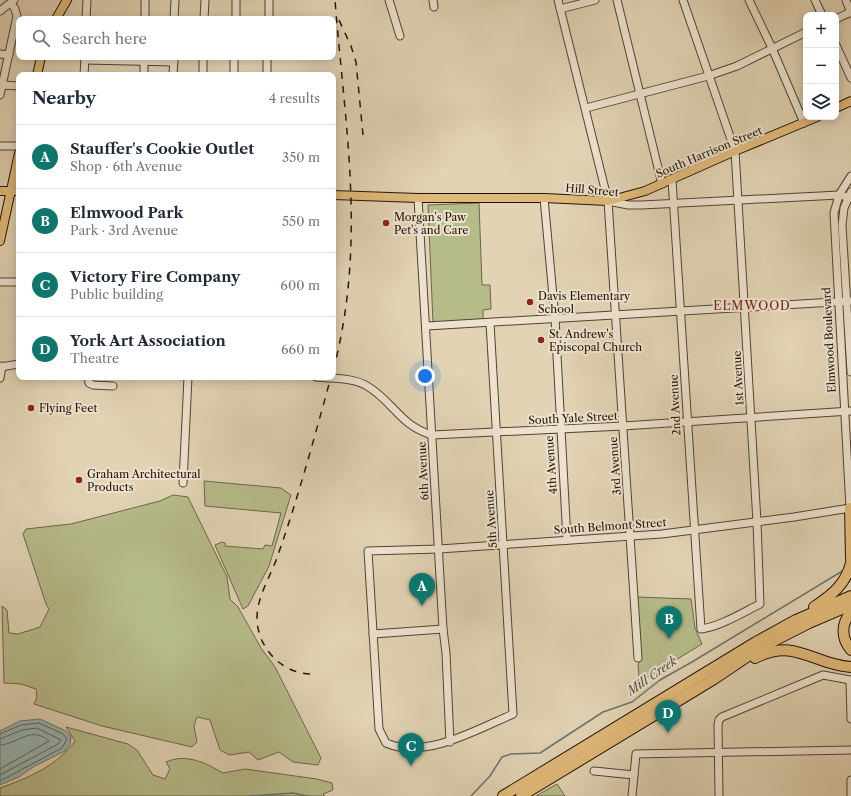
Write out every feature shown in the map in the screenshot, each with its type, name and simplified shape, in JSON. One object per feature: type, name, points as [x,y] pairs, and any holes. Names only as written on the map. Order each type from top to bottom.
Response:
[{"type":"highway","points":[[851,508],[851,558]]},
{"type":"highway","points":[[503,796],[786,626],[835,593],[844,581],[851,563]]},
{"type":"highway","points":[[786,626],[851,596]]},
{"type":"highway","points":[[521,796],[714,679],[760,648],[809,623],[851,605]]},
{"type":"highway","points":[[851,612],[844,624],[843,635],[845,642],[851,650]]},
{"type":"highway","points":[[714,679],[765,653],[774,650],[804,652],[831,664],[851,667]]},
{"type":"main road","points":[[57,16],[64,2]]},
{"type":"main road","points":[[38,72],[40,60]]},
{"type":"main road","points":[[839,107],[851,101]]},
{"type":"main road","name":"South Harrison Street","points":[[608,200],[638,194],[735,151],[810,120]]},
{"type":"main road","points":[[0,191],[15,191],[0,241]]},
{"type":"main road","name":"Hill Street","points":[[336,195],[418,198],[544,198],[608,200]]},
{"type":"street","points":[[86,16],[87,0]]},
{"type":"street","points":[[145,0],[145,16]]},
{"type":"street","points":[[174,16],[175,0]]},
{"type":"street","points":[[204,16],[205,0]]},
{"type":"street","points":[[236,0],[236,16]]},
{"type":"street","points":[[269,0],[269,16]]},
{"type":"street","points":[[390,0],[400,36]]},
{"type":"street","name":"3rd Avenue","points":[[558,0],[608,200],[638,658]]},
{"type":"street","points":[[560,9],[595,0]]},
{"type":"street","points":[[617,0],[641,93],[662,184]]},
{"type":"street","name":"1st Avenue","points":[[683,0],[735,151],[757,522],[760,604],[724,621],[701,629]]},
{"type":"street","points":[[748,0],[772,48],[804,123]]},
{"type":"street","points":[[815,0],[821,12]]},
{"type":"street","points":[[839,18],[851,12],[846,0]]},
{"type":"street","points":[[0,11],[12,2],[17,16]]},
{"type":"street","points":[[0,95],[16,21]]},
{"type":"street","points":[[586,108],[616,102],[641,93],[708,76],[737,66],[803,33]]},
{"type":"street","points":[[838,48],[851,78]]},
{"type":"street","points":[[0,54],[9,55]]},
{"type":"street","points":[[84,72],[85,60]]},
{"type":"street","points":[[144,60],[144,72]]},
{"type":"street","points":[[173,72],[174,60]]},
{"type":"street","points":[[203,60],[203,72]]},
{"type":"street","points":[[234,60],[234,72]]},
{"type":"street","points":[[267,72],[268,60]]},
{"type":"street","points":[[1,85],[16,86]]},
{"type":"street","points":[[0,146],[16,146]]},
{"type":"street","name":"Elmwood Boulevard","points":[[851,176],[839,195],[834,213],[838,302],[848,412],[851,508]]},
{"type":"street","name":"2nd Avenue","points":[[672,180],[701,629]]},
{"type":"street","name":"Hill Street","points":[[608,200],[628,205],[849,195]]},
{"type":"street","name":"Elmwood Boulevard","points":[[849,195],[844,208],[842,224],[849,301],[851,372]]},
{"type":"street","name":"6th Avenue","points":[[418,198],[427,326],[450,742]]},
{"type":"street","name":"4th Avenue","points":[[544,198],[555,318],[567,540]]},
{"type":"street","points":[[0,282],[16,282]]},
{"type":"street","points":[[427,326],[744,306],[849,301]]},
{"type":"street","name":"5th Avenue","points":[[450,742],[513,714],[490,323]]},
{"type":"street","points":[[0,378],[1,366],[16,364]]},
{"type":"street","name":"South Yale Street","points":[[336,379],[354,380],[366,385],[376,392],[414,429],[432,435],[623,426],[848,412]]},
{"type":"street","points":[[88,380],[89,383],[93,385],[113,386]]},
{"type":"street","points":[[183,483],[188,380]]},
{"type":"street","name":"South Belmont Street","points":[[373,634],[368,551],[439,549],[694,531],[851,508]]},
{"type":"street","points":[[443,629],[373,634],[379,729],[386,743],[398,747],[430,746],[450,742]]},
{"type":"street","points":[[719,796],[719,720],[722,716],[823,675],[850,680],[851,719]]},
{"type":"street","points":[[632,796],[636,754],[851,750]]},
{"type":"street","points":[[594,770],[634,775]]},
{"type":"street","points":[[851,780],[851,796]]},
{"type":"green space","points":[[479,203],[482,285],[490,285],[491,309],[483,310],[483,321],[433,323],[428,205]]},
{"type":"green space","points":[[204,481],[281,488],[291,495],[269,566],[248,606],[243,609],[215,545],[222,542],[225,543],[225,546],[263,549],[265,545],[272,546],[281,513],[205,506]]},
{"type":"green space","points":[[173,495],[188,497],[227,577],[230,599],[238,607],[261,648],[275,667],[321,758],[318,765],[293,762],[279,752],[258,760],[249,752],[229,755],[220,750],[210,720],[197,717],[194,726],[197,742],[192,747],[102,726],[34,704],[37,697],[36,689],[21,684],[4,683],[2,606],[7,610],[9,633],[18,634],[40,627],[49,609],[23,534],[26,529],[71,524],[160,501]]},
{"type":"green space","points":[[637,597],[691,599],[695,628],[702,644],[648,677],[639,678],[638,664],[642,659],[639,651]]},
{"type":"green space","points":[[66,727],[128,744],[137,750],[153,775],[165,779],[170,769],[166,762],[173,759],[188,759],[196,760],[223,773],[245,769],[317,779],[332,783],[333,790],[323,794],[325,796],[0,796],[0,788],[41,770],[68,750],[75,741]]},
{"type":"green space","points":[[557,784],[565,796],[536,796]]},
{"type":"water","points":[[40,719],[66,731],[71,737],[70,744],[65,751],[33,767],[19,777],[0,785],[0,731],[20,721]]},
{"type":"waterway","name":"Mill Creek","points":[[471,796],[490,776],[502,757],[511,754],[540,753],[603,712],[632,702],[660,680],[844,570]]},
{"type":"waterway","name":"Mill Creek","points":[[250,796],[293,793],[307,796]]},
{"type":"railway","points":[[335,0],[348,140],[351,231],[349,277],[343,324],[336,357]]},
{"type":"railway","points":[[339,20],[351,46],[356,62],[363,135]]},
{"type":"railway","points":[[310,674],[300,673],[281,664],[267,650],[259,631],[257,612],[262,594],[276,561],[293,509],[330,380]]},
{"type":"place","name":"Morgan's Paw Pet's and Care","points":[[386,223]]},
{"type":"place","name":"Davis Elementary School","points":[[530,302]]},
{"type":"place","name":"St. Andrew's Episcopal Church","points":[[541,340]]},
{"type":"place","name":"Flying Feet","points":[[31,408]]},
{"type":"place","name":"Graham Architectural Products","points":[[79,480]]},
{"type":"place","name":"Stauffer's Cookie Outlet","points":[[422,606]]},
{"type":"place","name":"Elmwood Park","points":[[669,639]]},
{"type":"place","name":"York Art Association","points":[[668,733]]},
{"type":"place","name":"Victory Fire Company","points":[[411,766]]},
{"type":"district","name":"ELMWOOD","points":[[752,306]]}]
